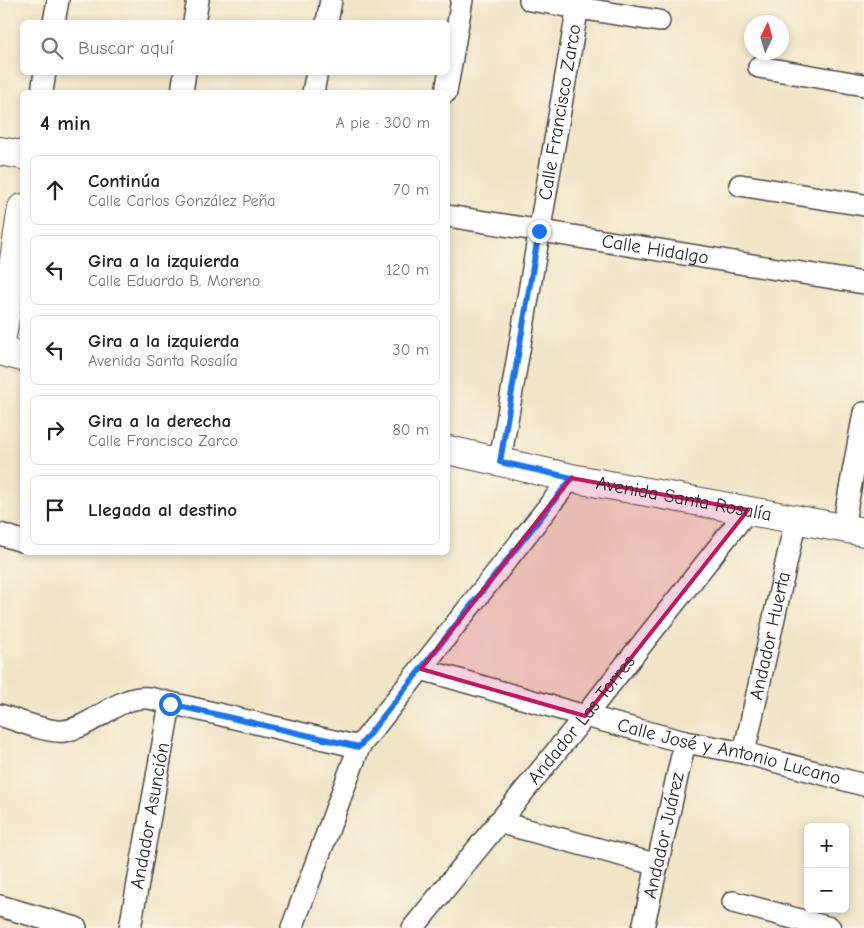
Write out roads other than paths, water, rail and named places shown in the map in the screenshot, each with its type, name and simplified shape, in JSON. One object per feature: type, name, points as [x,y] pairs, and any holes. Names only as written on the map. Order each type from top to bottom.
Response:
[{"type":"street","points":[[54,20],[58,0]]},
{"type":"street","points":[[194,20],[198,0]]},
{"type":"street","points":[[327,20],[331,0]]},
{"type":"street","points":[[450,69],[462,0]]},
{"type":"street","points":[[530,0],[578,4],[659,21]]},
{"type":"street","name":"Calle Francisco Zarco","points":[[500,462],[578,4]]},
{"type":"street","points":[[759,67],[864,86]]},
{"type":"street","points":[[42,90],[45,75]]},
{"type":"street","points":[[182,90],[185,75]]},
{"type":"street","points":[[313,90],[316,75]]},
{"type":"street","points":[[446,90],[449,75]]},
{"type":"street","points":[[0,152],[20,155]]},
{"type":"street","points":[[740,185],[864,205]]},
{"type":"street","name":"Calle Hidalgo","points":[[450,216],[864,283]]},
{"type":"street","points":[[20,221],[0,351],[20,356]]},
{"type":"street","points":[[854,530],[864,412]]},
{"type":"street","name":"Avenida Santa Rosalía","points":[[450,450],[572,478],[854,530]]},
{"type":"street","points":[[292,928],[359,747],[572,478]]},
{"type":"street","name":"Andador Las Torres","points":[[413,928],[585,716],[748,510]]},
{"type":"street","name":"Andador Huerta","points":[[744,752],[796,519]]},
{"type":"street","points":[[0,534],[20,540]]},
{"type":"street","name":"Calle José y Antonio Lucano","points":[[421,669],[585,716],[685,742],[744,752],[864,785]]},
{"type":"street","points":[[0,715],[62,731],[73,728],[132,699],[149,698],[359,747]]},
{"type":"street","name":"Andador Asunción","points":[[130,928],[170,704]]},
{"type":"street","name":"Andador Juárez","points":[[643,928],[685,742]]},
{"type":"street","points":[[498,822],[658,865]]},
{"type":"street","points":[[733,902],[830,928]]},
{"type":"street","points":[[0,906],[54,925],[76,928]]}]
